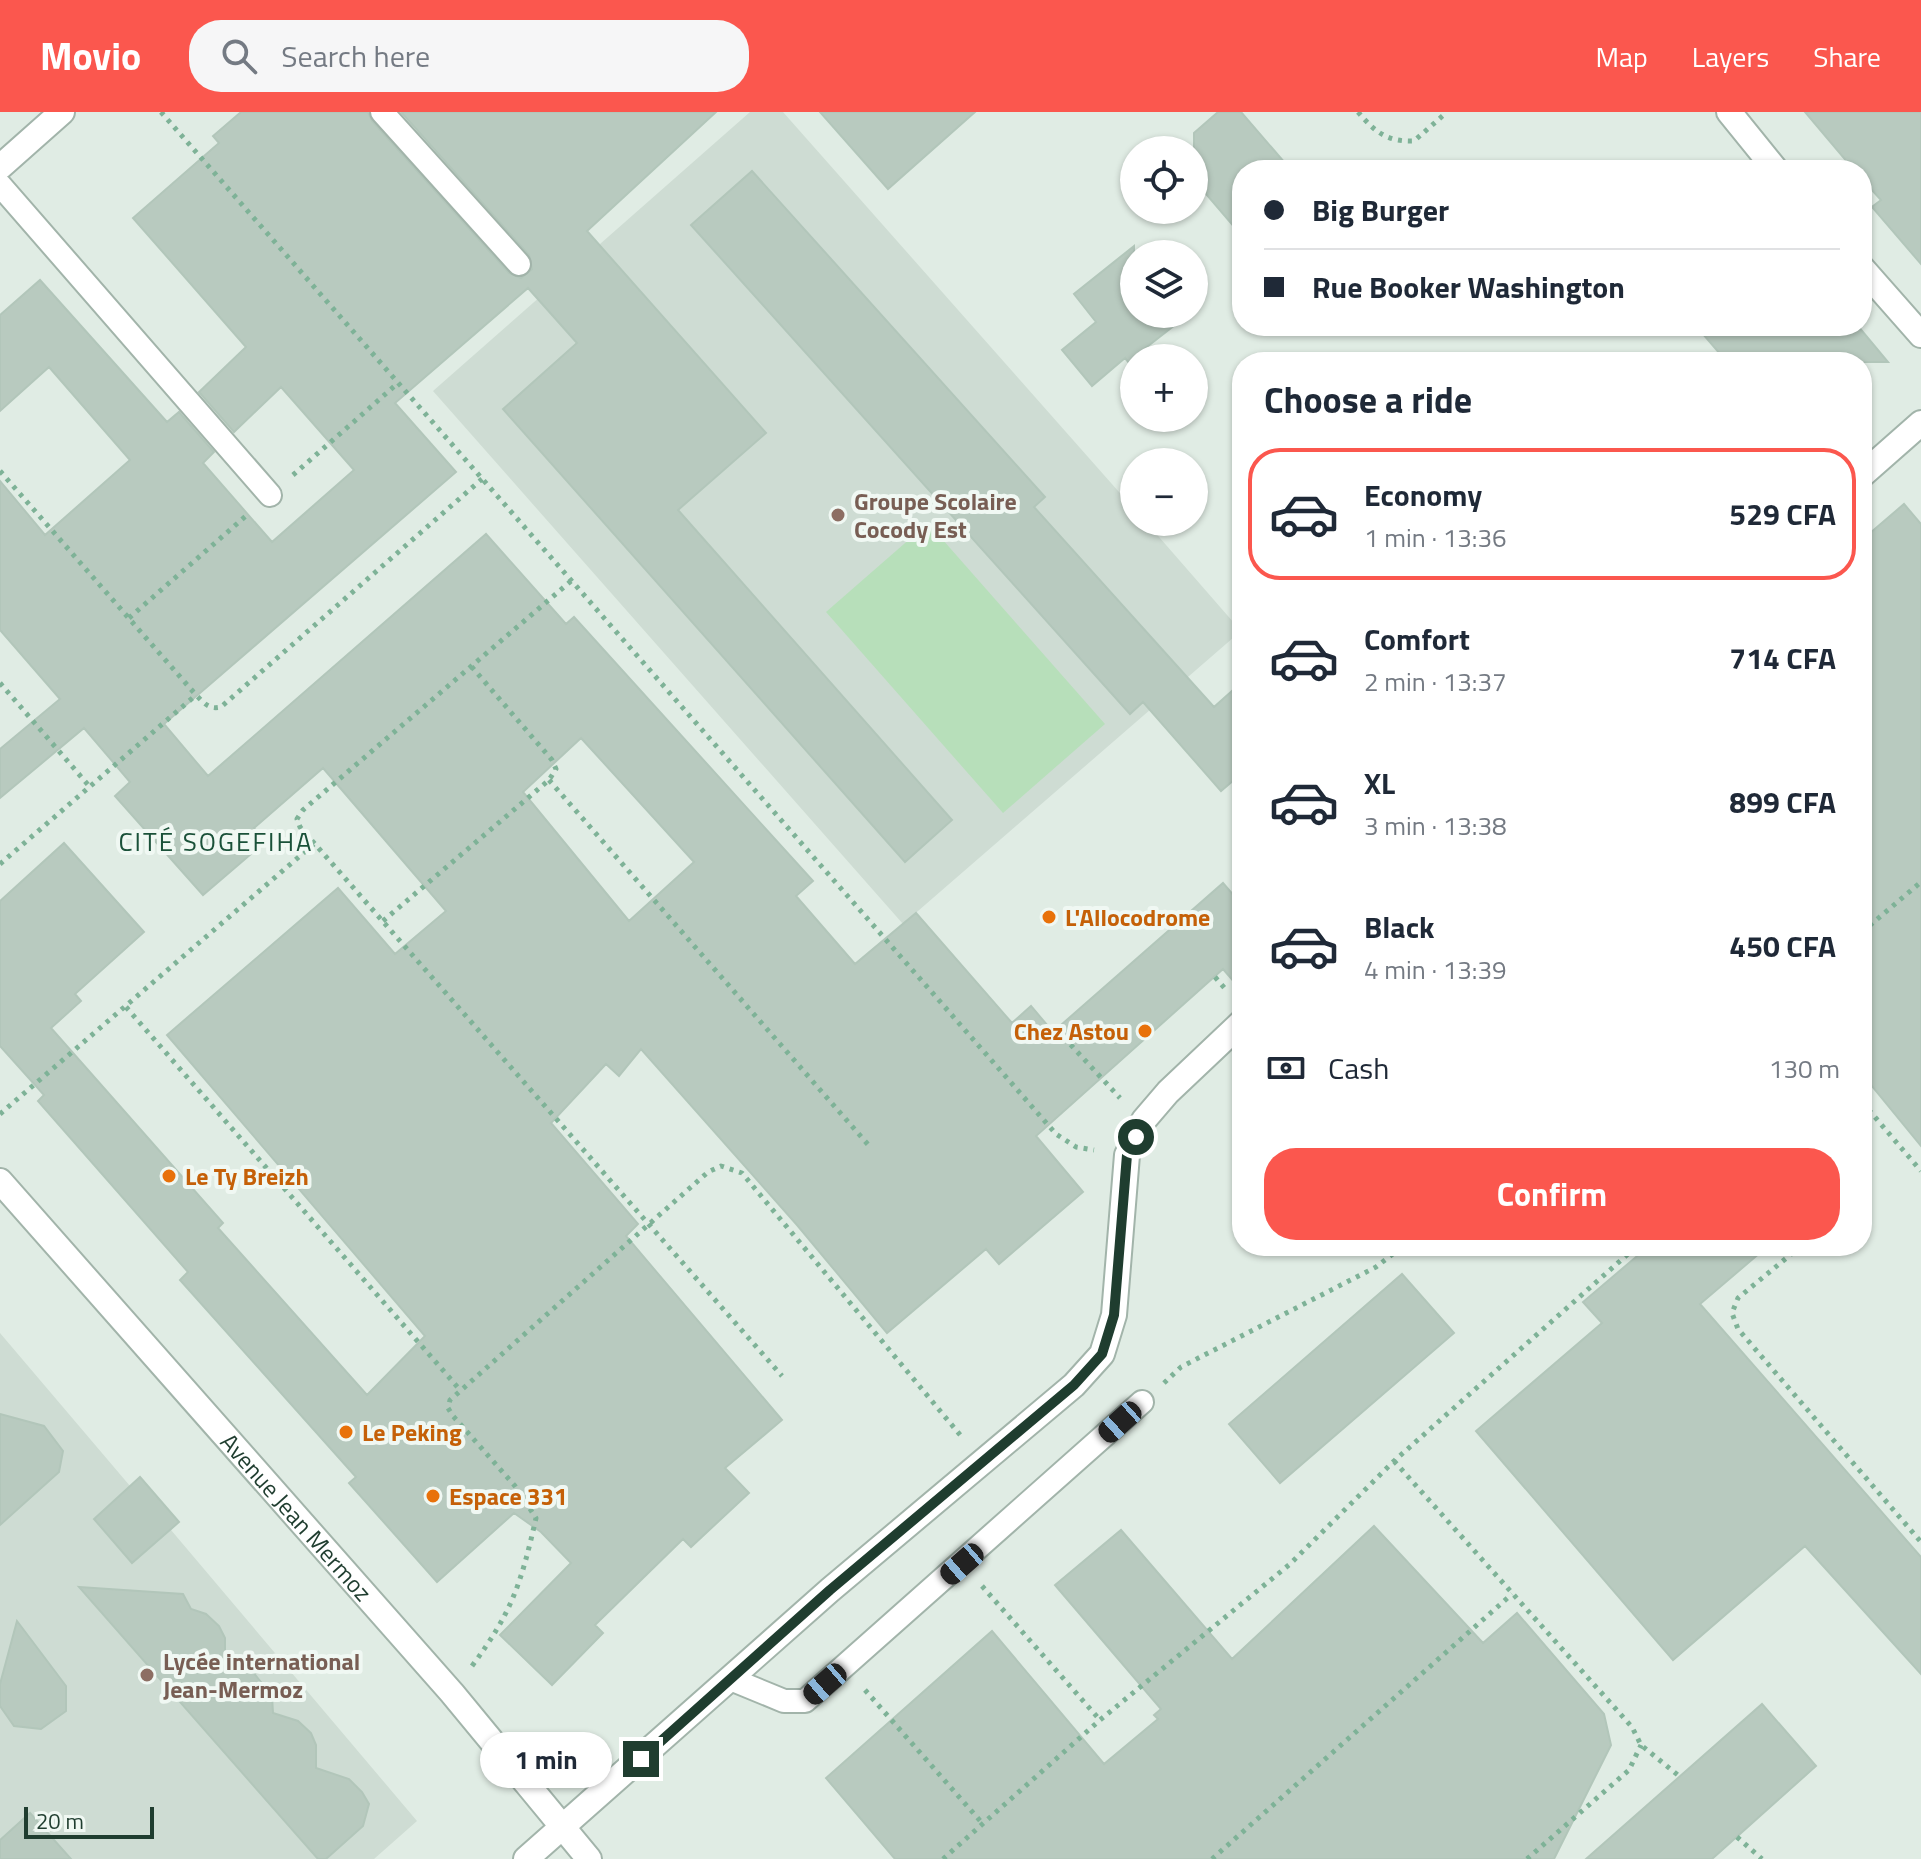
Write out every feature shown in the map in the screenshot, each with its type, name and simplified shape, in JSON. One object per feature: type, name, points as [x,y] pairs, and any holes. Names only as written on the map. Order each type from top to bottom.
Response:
[{"type":"street","points":[[1729,112],[1768,160]]},
{"type":"street","points":[[0,167],[53,115]]},
{"type":"street","points":[[1872,279],[1921,335]]},
{"type":"street","points":[[1872,466],[1921,423]]},
{"type":"street","points":[[526,1859],[733,1680],[830,1590],[1074,1385],[1102,1354],[1114,1315],[1127,1155],[1144,1120],[1168,1092],[1232,1031]]},
{"type":"street","name":"Avenue Jean Mermoz","points":[[0,1181],[452,1693],[589,1859]]},
{"type":"lane","points":[[382,112],[519,264]]},
{"type":"lane","points":[[0,185],[270,495]]},
{"type":"lane","points":[[733,1680],[796,1704],[805,1701],[1142,1402]]},
{"type":"path","points":[[161,112],[1056,1134],[1076,1147],[1127,1155]]},
{"type":"path","points":[[1358,112],[1374,130],[1393,141],[1414,141],[1447,112]]},
{"type":"path","points":[[0,471],[207,707],[221,707],[482,479]]},
{"type":"path","points":[[571,581],[303,810],[297,819],[300,827],[782,1376]]},
{"type":"path","points":[[383,921],[549,780],[556,769],[552,760],[471,666]]},
{"type":"path","points":[[0,683],[90,787]]},
{"type":"path","points":[[0,864],[196,695]]},
{"type":"path","points":[[549,780],[871,1148]]},
{"type":"path","points":[[0,1114],[315,843]]},
{"type":"path","points":[[1872,924],[1921,882]]},
{"type":"path","points":[[126,1007],[461,1391]]},
{"type":"path","points":[[1057,1030],[1101,1081],[1144,1120]]},
{"type":"path","points":[[1872,1114],[1921,1171]]},
{"type":"path","points":[[452,1693],[503,1625],[516,1598],[536,1518],[515,1486],[448,1408],[450,1400],[650,1227],[708,1172],[721,1166],[742,1173],[983,1462]]},
{"type":"path","points":[[1142,1402],[1181,1367],[1376,1267],[1390,1256]]},
{"type":"path","points":[[943,1859],[1100,1720],[1290,1564],[1394,1461],[1626,1256]]},
{"type":"path","points":[[1789,1256],[1738,1298],[1732,1313],[1738,1329],[1921,1542]]},
{"type":"path","points":[[1394,1461],[1632,1727],[1641,1745],[1679,1776]]},
{"type":"path","points":[[962,1564],[1100,1720]]},
{"type":"path","points":[[1212,1859],[1512,1594]]},
{"type":"path","points":[[845,1667],[983,1824]]},
{"type":"path","points":[[1527,1859],[1629,1770],[1641,1745]]},
{"type":"path","points":[[1737,1837],[1762,1859]]},
{"type":"shaded area","name":"Groupe Scolaire Cocody Est","points":[[750,112],[783,112],[1120,493],[1120,536],[1158,536],[1232,621],[1232,639],[903,924],[433,391]]},
{"type":"shaded area","name":"Lycée international Jean-Mermoz","points":[[0,1333],[130,1486],[140,1477],[179,1522],[171,1530],[417,1821],[374,1859],[0,1859]]},
{"type":"green space","points":[[928,523],[1105,724],[1003,813],[826,612]]},
{"type":"building","points":[[241,112],[368,112],[372,121],[509,273],[521,278],[532,269],[529,255],[401,112],[716,112],[587,231],[766,433],[678,510],[952,820],[905,862],[503,409],[577,343],[528,288],[395,403],[456,472],[164,724],[208,776],[486,534],[566,624],[574,617],[813,881],[796,896],[855,964],[916,913],[1012,1023],[1031,1006],[1053,1032],[1223,883],[1232,893],[1232,979],[1223,969],[1036,1136],[1083,1192],[999,1264],[986,1249],[887,1333],[797,1225],[641,1049],[619,1076],[606,1064],[551,1123],[638,1224],[626,1236],[782,1420],[725,1468],[749,1493],[691,1547],[683,1539],[595,1625],[603,1633],[552,1685],[500,1635],[571,1563],[541,1532],[514,1513],[437,1582],[349,1483],[356,1477],[180,1280],[188,1272],[38,1101],[44,1095],[0,1046],[0,901],[64,843],[144,932],[75,994],[81,1001],[51,1028],[223,1223],[218,1228],[367,1395],[425,1336],[167,1035],[338,888],[395,954],[446,911],[323,768],[254,828],[265,842],[203,895],[115,796],[130,782],[84,728],[0,798],[0,749],[60,699],[0,630],[0,481],[45,535],[130,460],[49,367],[0,411],[0,315],[40,280],[167,422],[179,412],[214,452],[203,463],[272,542],[354,470],[281,387],[234,432],[199,392],[246,347],[133,218],[219,143],[213,136]],"holes":[[[581,738],[694,862],[629,921],[523,792]]]},
{"type":"building","points":[[820,112],[975,112],[888,189]]},
{"type":"building","points":[[1218,112],[1241,112],[1282,160],[1232,160],[1232,224],[1208,196],[1208,136],[1194,136]]},
{"type":"building","points":[[1805,112],[1921,112],[1921,264],[1872,207],[1881,200],[1872,190],[1872,160],[1846,160]]},
{"type":"building","points":[[752,171],[1045,497],[1034,507],[1214,707],[1232,691],[1232,782],[1221,791],[1143,702],[1130,714],[691,225]]},
{"type":"building","points":[[1120,257],[1120,328],[1171,328],[1151,344],[1120,344],[1120,362],[1092,386],[1062,350],[1096,322],[1074,294]]},
{"type":"building","points":[[1705,336],[1866,336],[1888,362],[1872,362],[1872,352],[1718,352]]},
{"type":"building","points":[[1904,504],[1921,524],[1921,1146],[1872,1086],[1872,531]]},
{"type":"building","points":[[1637,1256],[1756,1256],[1700,1304],[1921,1557],[1921,1674],[1805,1546],[1673,1660],[1476,1431],[1602,1323],[1583,1302]]},
{"type":"building","points":[[1402,1274],[1454,1333],[1280,1483],[1229,1424]]},
{"type":"building","points":[[0,1414],[44,1426],[63,1451],[59,1472],[0,1525]]},
{"type":"building","points":[[140,1477],[179,1522],[132,1563],[94,1519]]},
{"type":"building","points":[[1374,1526],[1483,1643],[1517,1613],[1604,1714],[1611,1745],[1554,1859],[895,1859],[826,1778],[992,1631],[1104,1764],[1158,1719],[1154,1715],[1161,1709],[1055,1585],[1121,1530],[1232,1659]]},
{"type":"building","points":[[79,1587],[183,1594],[191,1609],[206,1614],[219,1626],[225,1638],[225,1662],[253,1672],[272,1696],[273,1713],[298,1721],[311,1733],[316,1745],[316,1768],[349,1779],[362,1792],[369,1804],[363,1826],[326,1859],[318,1859]]},
{"type":"building","points":[[17,1621],[66,1686],[66,1711],[41,1729],[14,1726],[0,1706],[0,1684]]},
{"type":"building","points":[[1762,1704],[1816,1766],[1712,1859],[1586,1859]]},
{"type":"building","points":[[30,1813],[71,1859],[0,1859],[0,1840]]},
{"type":"place","name":"Groupe Scolaire Cocody Est","points":[[838,515]]},
{"type":"place","name":"L'Allocodrome","points":[[1049,917]]},
{"type":"place","name":"Chez Astou","points":[[1145,1031]]},
{"type":"place","name":"Le Ty Breizh","points":[[169,1176]]},
{"type":"place","name":"Le Peking","points":[[346,1432]]},
{"type":"place","name":"Espace 331","points":[[433,1496]]},
{"type":"place","name":"Lycée international Jean-Mermoz","points":[[147,1675]]},
{"type":"district","name":"CITÉ SOGEFIHA","points":[[216,841]]},
{"type":"route","points":[[641,1759],[733,1680],[830,1590],[1074,1385],[1102,1354],[1114,1315],[1127,1155],[1136,1137]]}]
